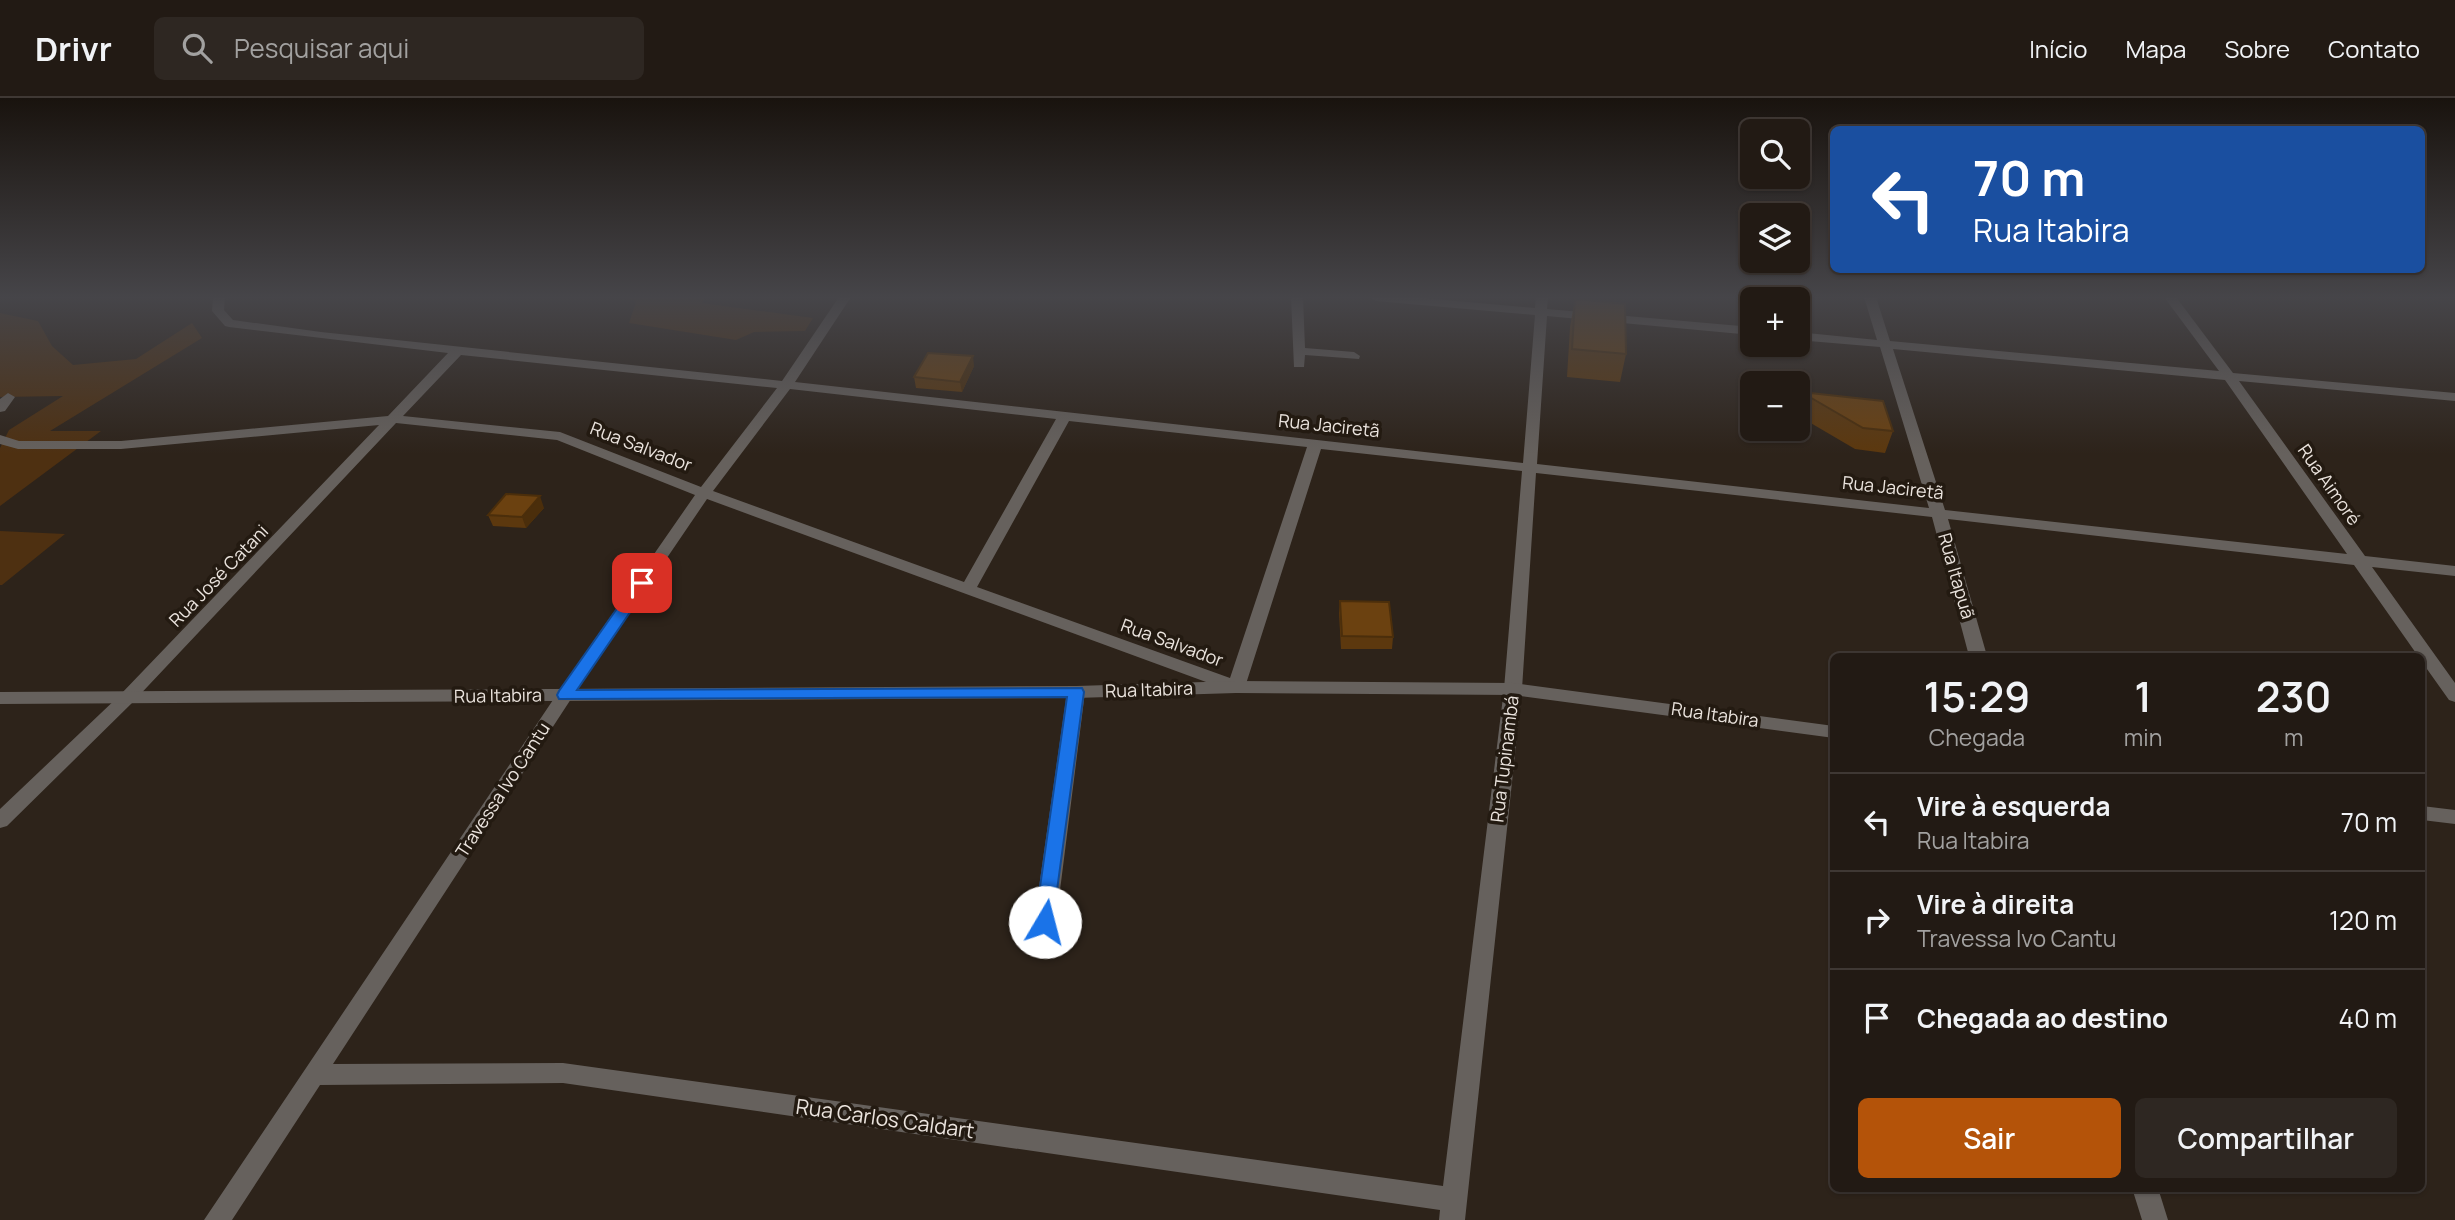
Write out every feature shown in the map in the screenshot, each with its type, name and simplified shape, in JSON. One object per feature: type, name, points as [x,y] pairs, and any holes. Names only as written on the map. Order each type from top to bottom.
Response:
[{"type":"street","name":"Rua Jaciretã","points":[[442,349],[1315,443],[2455,571]]},
{"type":"street","name":"Travessa Ivo Cantu","points":[[217,1220],[565,695],[704,493],[810,349]]},
{"type":"street","points":[[1299,349],[1299,357],[1354,356]]},
{"type":"street","name":"Rua Tupinambá","points":[[1453,1210],[1513,689],[1538,349]]},
{"type":"street","name":"Rua Itapuã","points":[[1888,349],[1938,512],[1977,653]]},
{"type":"street","points":[[1942,349],[2455,397]]},
{"type":"street","name":"Rua Aimoré","points":[[2209,349],[2424,653]]},
{"type":"street","name":"Rua José Catani","points":[[0,821],[127,699],[458,351]]},
{"type":"street","points":[[968,589],[1065,416]]},
{"type":"street","name":"Rua Salvador","points":[[0,439],[18,445],[121,445],[396,419],[560,436],[704,493],[1236,687]]},
{"type":"street","points":[[1236,687],[1315,443]]},
{"type":"street","name":"Rua Aimoré","points":[[2425,654],[2455,696]]},
{"type":"street","name":"Rua Itabira","points":[[0,698],[1076,692],[1236,687],[1513,689],[1830,731]]},
{"type":"street","points":[[1045,922],[1076,692]]},
{"type":"street","points":[[2425,813],[2455,817]]},
{"type":"street","name":"Rua Carlos Caldart","points":[[314,1075],[563,1073],[1453,1210]]},
{"type":"street","points":[[2146,1192],[2155,1220]]},
{"type":"shaded area","points":[[0,349],[56,349],[73,365],[136,359],[151,349],[183,349],[50,431],[101,431],[0,506],[0,448],[9,430],[63,396],[0,397]]},
{"type":"shaded area","points":[[0,531],[65,534],[0,585]]},
{"type":"building","points":[[1576,349],[1626,349],[1626,354]]},
{"type":"building","points":[[928,353],[973,356],[960,382],[914,377]]},
{"type":"building","points":[[1810,393],[1883,401],[1893,431],[1863,428],[1810,397]]},
{"type":"building","points":[[506,494],[540,496],[522,517],[488,515]]},
{"type":"building","points":[[1340,601],[1389,602],[1393,637],[1342,636]]},
{"type":"route","points":[[642,583],[565,695],[1076,692],[1045,922]]}]
